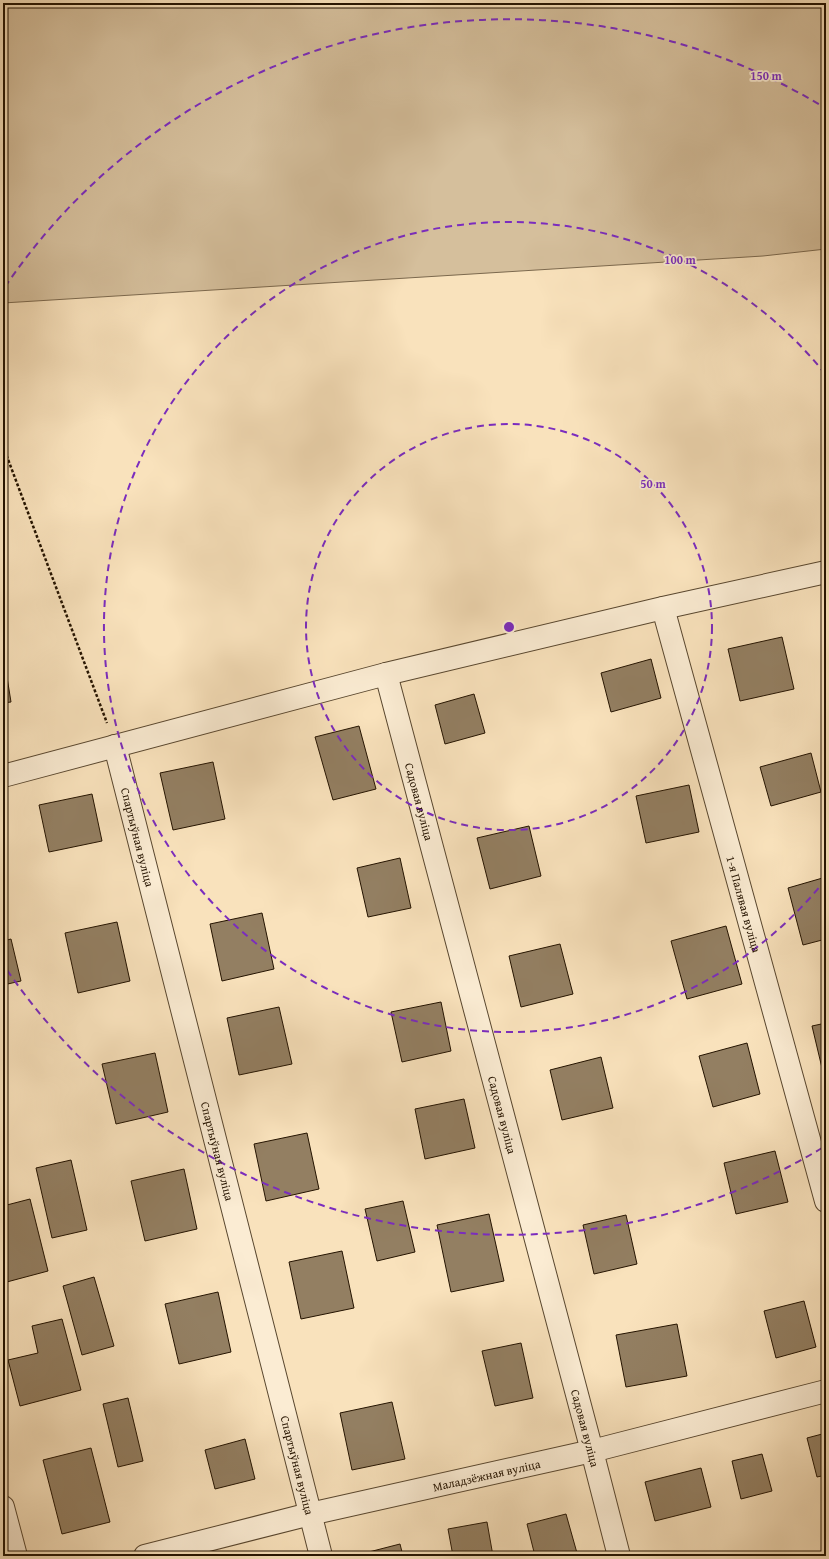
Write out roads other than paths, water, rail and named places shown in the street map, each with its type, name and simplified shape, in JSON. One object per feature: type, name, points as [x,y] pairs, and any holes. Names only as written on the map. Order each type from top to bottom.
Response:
[{"type":"street","points":[[3,776],[386,674],[663,608],[826,572]]},
{"type":"street","name":"1-я Палявая вуліца","points":[[663,608],[826,1201]]},
{"type":"street","name":"Садовая вуліца","points":[[386,674],[619,1556]]},
{"type":"street","name":"Спартыўная вуліца","points":[[115,746],[321,1556]]},
{"type":"street","name":"Маладзёжная вуліца","points":[[145,1556],[310,1514],[592,1450],[826,1391]]},
{"type":"street","points":[[3,1507],[16,1556]]}]
